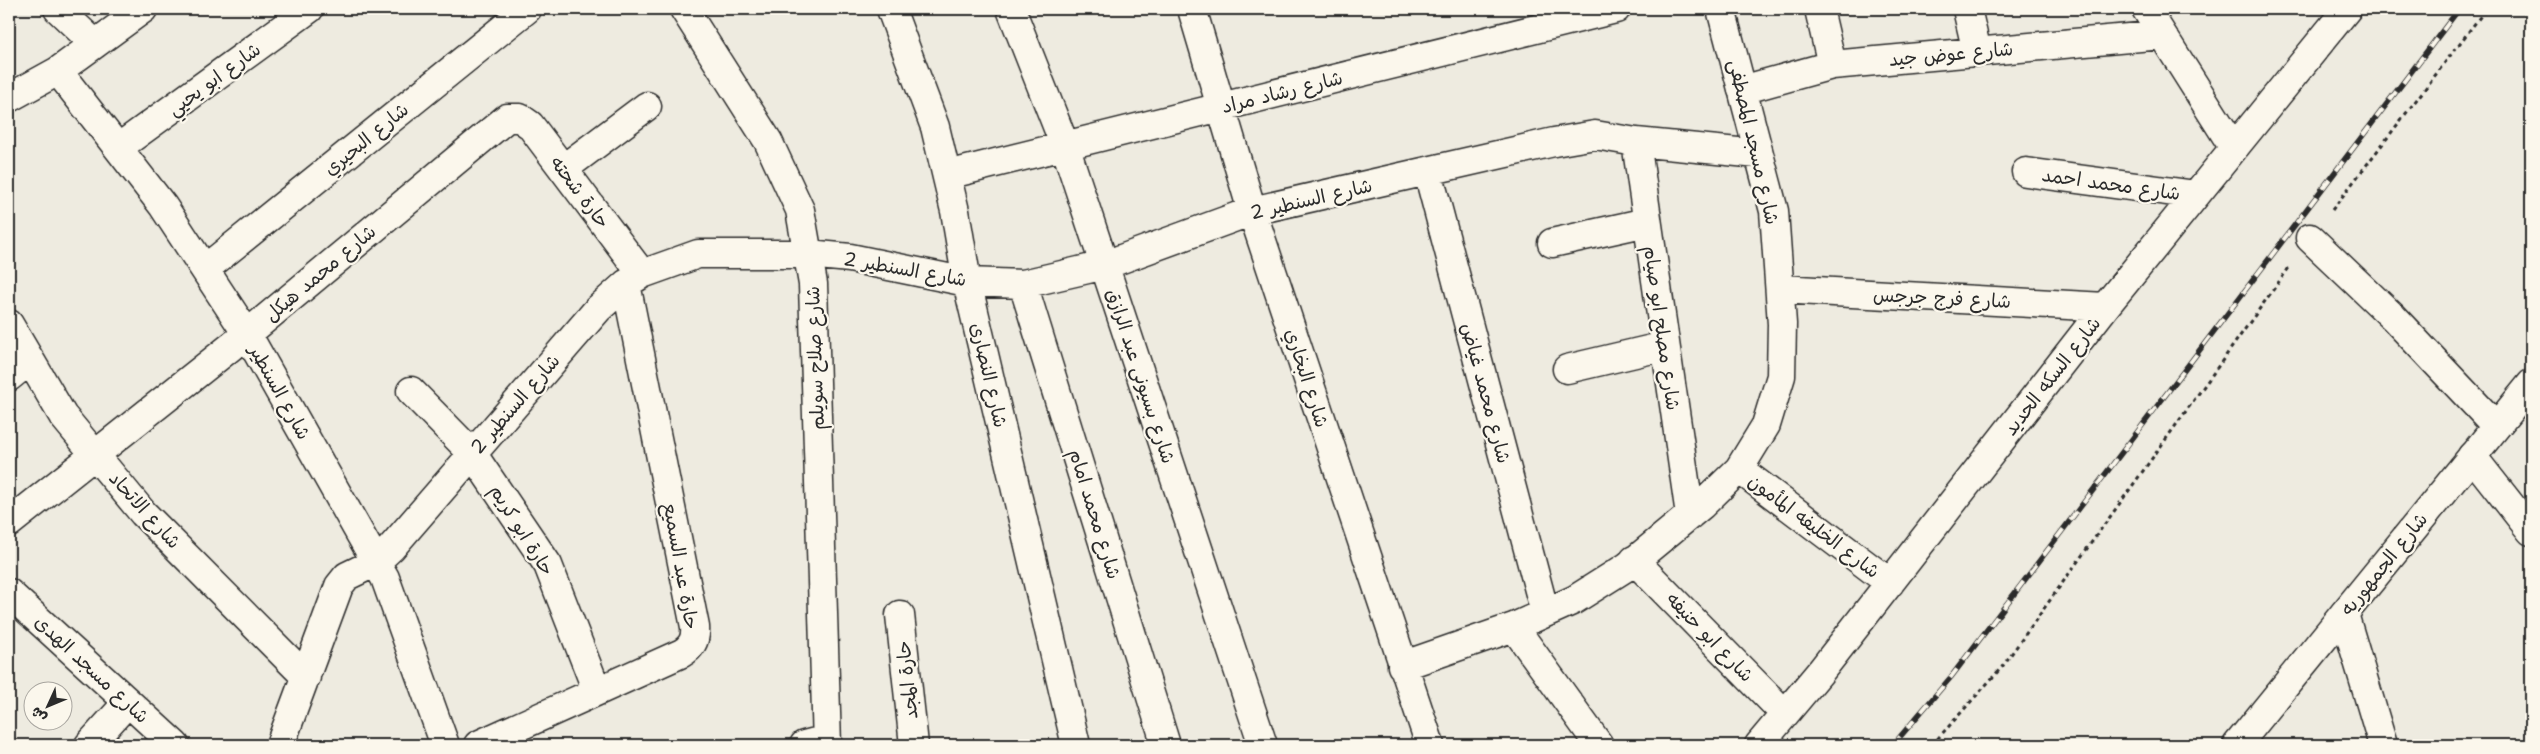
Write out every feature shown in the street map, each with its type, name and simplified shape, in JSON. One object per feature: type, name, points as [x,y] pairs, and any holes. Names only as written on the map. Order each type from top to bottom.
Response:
[{"type":"street","points":[[58,9],[95,44]]},
{"type":"street","points":[[9,98],[58,70],[143,9]]},
{"type":"street","name":"شارع ابو يحيي","points":[[118,148],[309,9]]},
{"type":"street","name":"شارع البحيري","points":[[205,269],[527,9]]},
{"type":"street","name":"شارع صلاح سويلم","points":[[684,9],[768,141],[800,210],[813,284],[820,743]]},
{"type":"street","name":"شارع النصارى","points":[[891,9],[936,127],[968,282],[1076,745]]},
{"type":"street","name":"شارع بسيونى عبد الرازق","points":[[1011,9],[1065,146],[1263,745]]},
{"type":"street","name":"شارع البخاري","points":[[1192,9],[1252,211],[1402,666],[1430,745]]},
{"type":"street","name":"شارع رشاد مراد","points":[[947,175],[1616,9]]},
{"type":"street","name":"شارع مسجد المصطفى","points":[[1402,666],[1514,627],[1574,600],[1634,560],[1690,515],[1739,469],[1766,425],[1781,376],[1782,324],[1774,211],[1721,9]]},
{"type":"street","points":[[1819,9],[1832,65]]},
{"type":"street","points":[[1967,9],[1977,52]]},
{"type":"street","points":[[2146,9],[2234,148]]},
{"type":"street","name":"شارع السكه الحديد","points":[[1759,745],[1890,582],[2105,307],[2347,9]]},
{"type":"street","name":"شارع عوض جيد","points":[[1742,90],[1832,65],[2162,35]]},
{"type":"street","name":"شارع السنطير","points":[[58,70],[163,206],[247,334],[384,578],[445,745]]},
{"type":"street","points":[[563,168],[647,106]]},
{"type":"street","name":"حارة شحته","points":[[513,117],[525,120],[530,125],[563,168],[634,279]]},
{"type":"street","name":"شارع محمد هيكل","points":[[9,523],[247,334],[502,122],[513,117]]},
{"type":"street","name":"شارع السنطير 2","points":[[280,745],[339,586],[347,576],[376,562],[392,548],[598,309],[634,279],[698,254],[808,254],[850,258],[968,282],[1023,284],[1105,266],[1252,211],[1554,142],[1595,135],[1636,142],[1758,154]]},
{"type":"street","name":"شارع مصلح ابو صيام","points":[[1636,142],[1664,346],[1690,515]]},
{"type":"street","name":"شارع محمد غياض","points":[[1428,172],[1545,613]]},
{"type":"street","name":"شارع محمد احمد","points":[[2026,172],[2196,195]]},
{"type":"street","points":[[1552,244],[1647,222]]},
{"type":"street","points":[[2310,238],[2393,317],[2496,426]]},
{"type":"street","name":"حارة عبد السميع","points":[[478,745],[687,650],[696,633],[634,279]]},
{"type":"street","name":"شارع محمد امام","points":[[1023,284],[1166,745]]},
{"type":"street","name":"شارع فرج جرجس","points":[[1780,289],[2105,307]]},
{"type":"street","name":"شارع الاتحاد","points":[[9,324],[63,416],[143,513],[306,677]]},
{"type":"street","points":[[1566,369],[1664,346]]},
{"type":"street","points":[[9,377],[30,360]]},
{"type":"street","name":"شارع الجمهوريه","points":[[2238,745],[2531,384]]},
{"type":"street","name":"حارة ابو كريم","points":[[411,392],[472,453],[548,565],[597,691]]},
{"type":"street","points":[[2472,456],[2531,531]]},
{"type":"street","name":"شارع الخليفه المأمون","points":[[1739,469],[1890,582]]},
{"type":"street","name":"شارع ابو حنيفه","points":[[1634,560],[1785,714]]},
{"type":"street","name":"شارع مسجد الهدى","points":[[9,593],[174,745]]},
{"type":"street","points":[[2344,614],[2383,745]]},
{"type":"street","name":"حارة المجد","points":[[900,615],[914,745]]},
{"type":"street","points":[[1514,627],[1599,745]]},
{"type":"street","points":[[89,745],[128,702]]},
{"type":"path","points":[[1932,745],[2002,667],[2310,238],[2486,9]]},
{"type":"railway","points":[[1893,745],[1951,677],[2459,9]]}]
